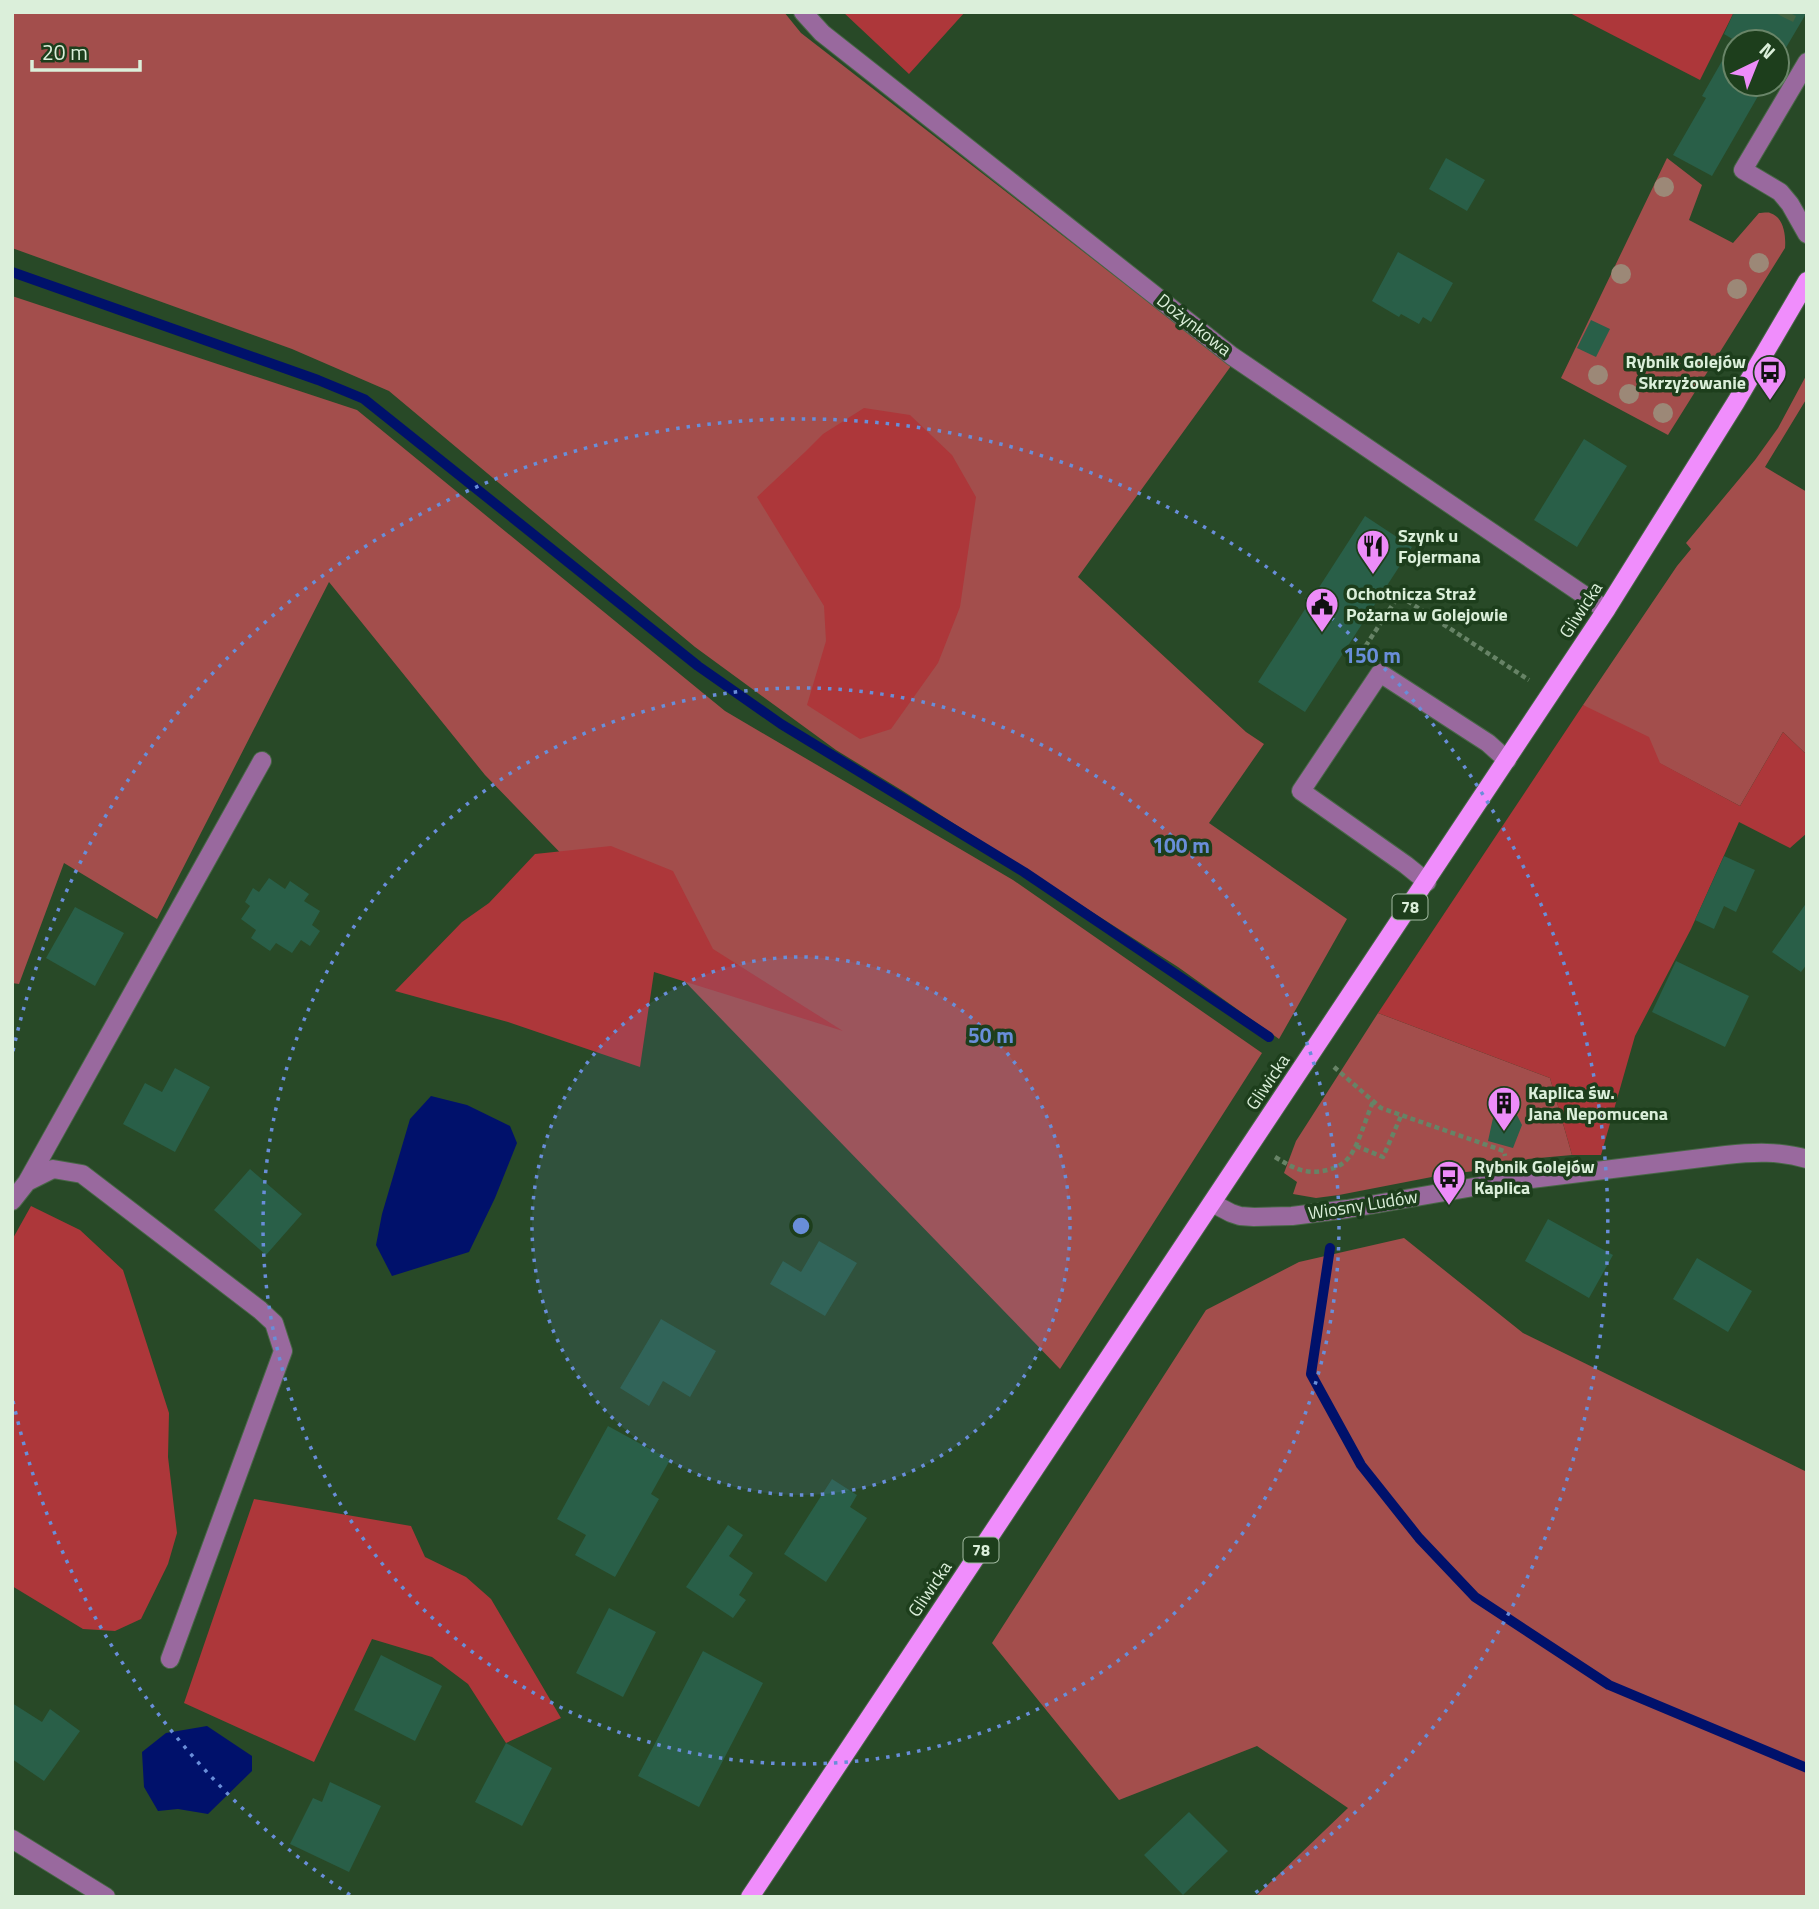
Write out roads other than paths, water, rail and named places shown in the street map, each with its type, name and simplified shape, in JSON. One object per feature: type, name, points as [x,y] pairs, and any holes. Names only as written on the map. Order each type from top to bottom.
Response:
[{"type":"main road","name":"Gliwicka","points":[[755,1895],[1606,610],[1736,402],[1807,281]]},
{"type":"street","name":"Dożynkowa","points":[[803,12],[822,33],[1232,356],[1606,610]]},
{"type":"street","points":[[1807,62],[1743,170],[1780,192],[1807,234]]},
{"type":"street","points":[[1427,882],[1301,792],[1380,673],[1488,743],[1507,760]]},
{"type":"street","points":[[12,1201],[27,1182],[262,761]]},
{"type":"street","name":"Wiosny Ludów","points":[[1212,1203],[1240,1216],[1292,1216],[1509,1182],[1754,1152],[1807,1158]]},
{"type":"street","points":[[27,1182],[53,1169],[82,1174],[260,1310],[274,1323],[283,1351],[170,1659]]},
{"type":"street","points":[[12,1839],[106,1897]]},
{"type":"waterway","points":[[12,272],[318,380],[364,399],[698,666],[781,724],[1024,872],[1269,1037]]},
{"type":"waterway","points":[[1330,1248],[1311,1374],[1361,1465],[1419,1538],[1475,1597],[1609,1685],[1807,1768]]},
{"type":"tunnel","points":[[1785,18],[1788,12]]},
{"type":"place","name":"Rybnik Golejów Skrzyżowanie","points":[[1770,402]]},
{"type":"place","name":"Szynk u Fojermana","points":[[1373,576]]},
{"type":"place","name":"Ochotnicza Straż Pożarna w Golejowie","points":[[1322,634]]},
{"type":"place","name":"Kaplica św. Jana Nepomucena","points":[[1504,1133]]},
{"type":"place","name":"Rybnik Golejów Kaplica","points":[[1449,1207]]}]
